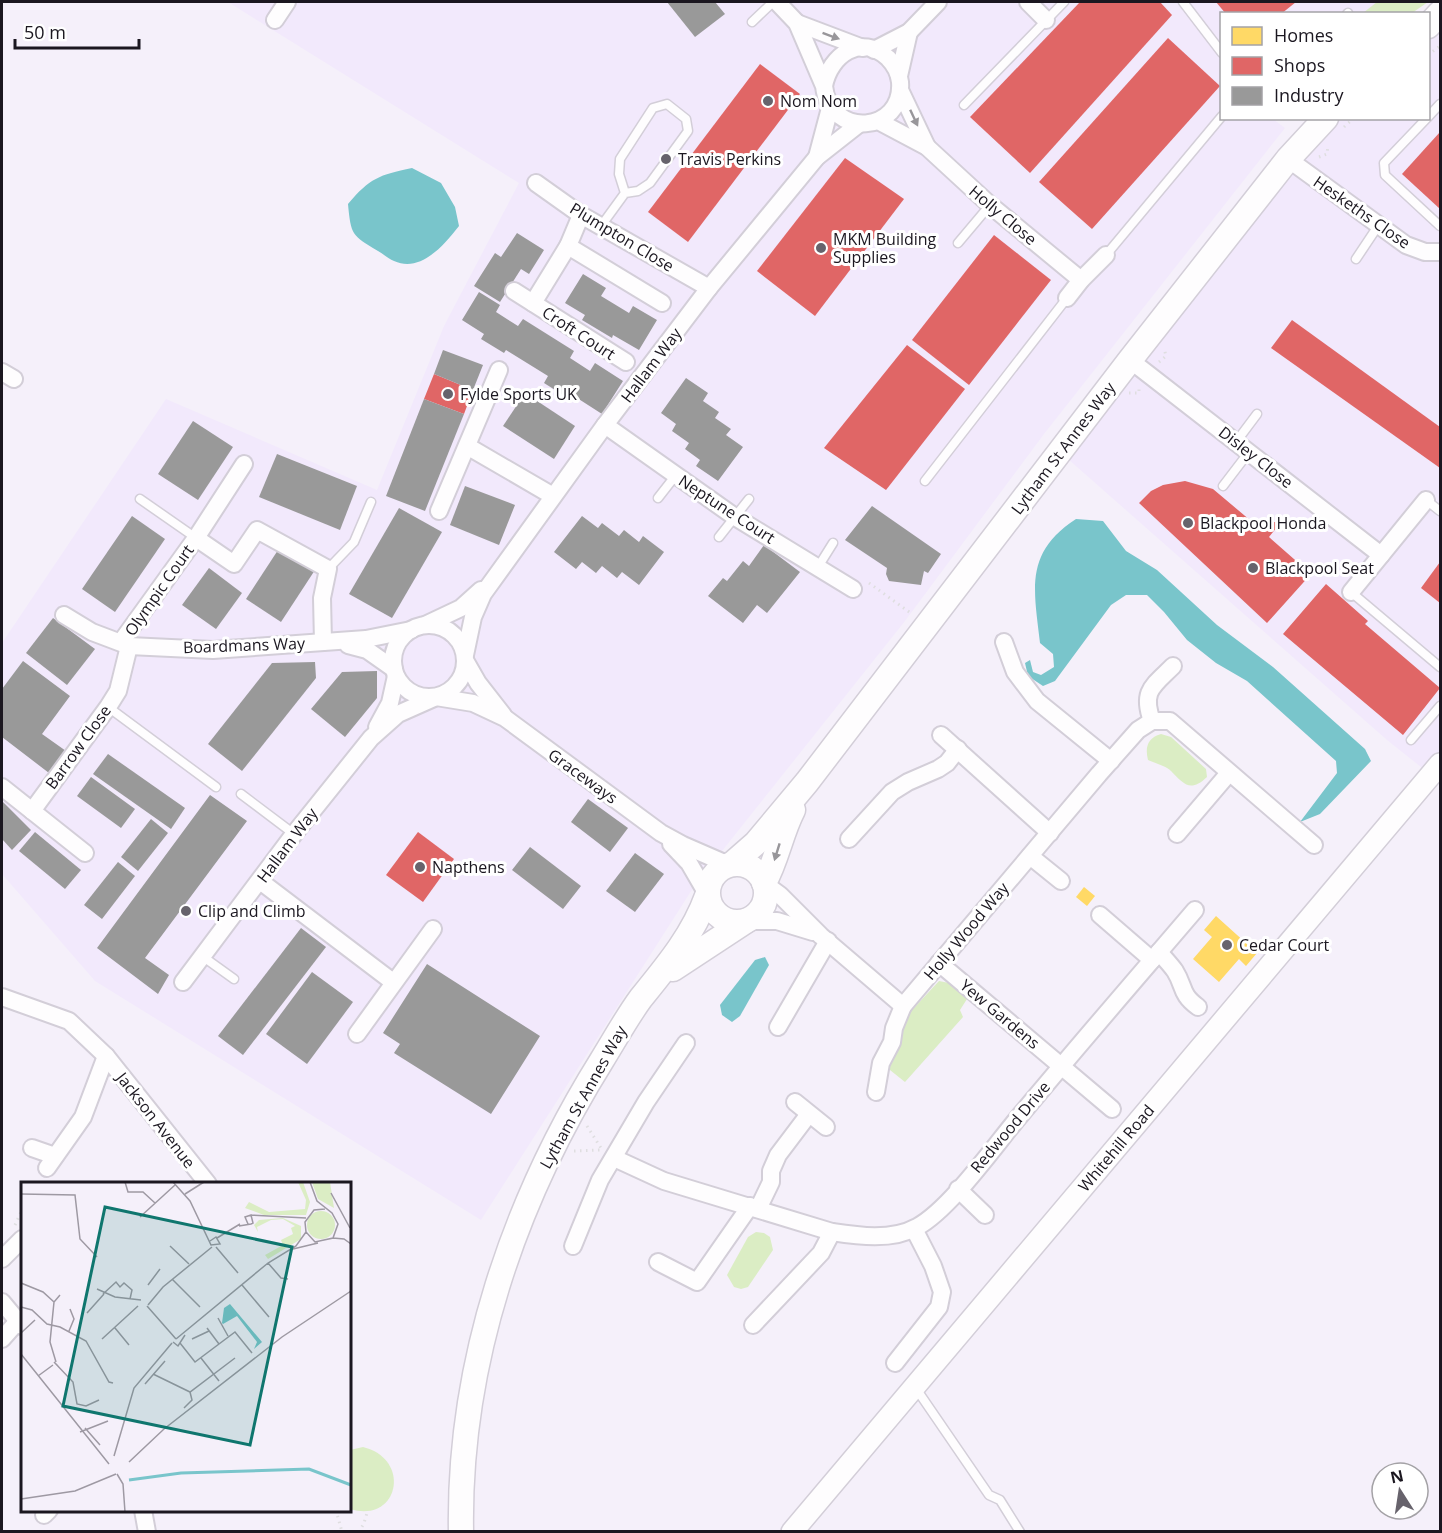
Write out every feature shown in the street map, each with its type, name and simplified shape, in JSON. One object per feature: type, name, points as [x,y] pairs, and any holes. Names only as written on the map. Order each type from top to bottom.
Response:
[{"type":"main road","points":[[1430,26],[1440,13]]},
{"type":"main road","name":"Lytham St Annes Way","points":[[730,864],[756,843],[807,782],[1130,360],[1288,159],[1324,120]]},
{"type":"main road","name":"Lytham St Annes Way","points":[[765,884],[787,821],[807,782]]},
{"type":"main road","points":[[730,864],[742,864],[752,868],[765,884],[764,904],[757,914],[747,921],[734,922],[720,917],[710,905],[707,895],[713,876],[730,864]]},
{"type":"main road","name":"Lytham St Annes Way","points":[[461,1532],[467,1426],[476,1364],[494,1294],[540,1173],[584,1089],[632,1012],[691,933],[707,895]]},
{"type":"main road","name":"Lytham St Annes Way","points":[[653,984],[747,921]]},
{"type":"street","points":[[275,20],[287,2]]},
{"type":"street","points":[[775,2],[797,23],[824,86]]},
{"type":"street","points":[[909,32],[896,103],[889,114],[878,121],[859,124],[846,121],[830,108],[824,86],[826,73],[833,62],[853,49],[869,49],[909,32],[938,2]]},
{"type":"street","points":[[1028,2],[1046,20]]},
{"type":"street","points":[[797,23],[887,57],[895,67],[900,83]]},
{"type":"street","name":"Holly Close","points":[[900,83],[927,147]]},
{"type":"street","name":"Hallam Way","points":[[817,157],[830,108]]},
{"type":"street","name":"Holly Close","points":[[878,121],[927,147],[990,205],[1081,280]]},
{"type":"street","name":"Hallam Way","points":[[466,658],[473,617],[483,594],[605,425],[709,288],[817,157],[859,124]]},
{"type":"street","name":"Heskeths Close","points":[[1288,159],[1406,245],[1425,252],[1440,252]]},
{"type":"street","name":"Plumpton Close","points":[[536,183],[581,215],[709,288]]},
{"type":"street","name":"Croft Court","points":[[533,303],[568,246],[581,215]]},
{"type":"street","points":[[568,246],[662,303]]},
{"type":"street","points":[[1067,298],[1106,255]]},
{"type":"street","name":"Croft Court","points":[[514,291],[626,363]]},
{"type":"street","name":"Disley Close","points":[[1130,360],[1381,555]]},
{"type":"street","points":[[439,511],[499,369]]},
{"type":"street","name":"Neptune Court","points":[[605,425],[735,517],[853,589]]},
{"type":"street","points":[[467,446],[553,496]]},
{"type":"street","name":"Olympic Court","points":[[125,644],[244,464]]},
{"type":"street","points":[[1352,592],[1426,500]]},
{"type":"street","name":"Olympic Court","points":[[196,538],[234,564],[257,530],[328,569]]},
{"type":"street","points":[[323,642],[322,598],[328,569]]},
{"type":"street","name":"Hallam Way","points":[[418,628],[461,608],[493,579]]},
{"type":"street","name":"Boardmans Way","points":[[64,615],[92,632],[125,644],[213,650],[376,638],[418,628]]},
{"type":"street","points":[[434,625],[451,632],[463,646],[466,658],[465,672],[460,681],[446,694],[435,698],[424,698],[407,690],[395,672],[393,662],[396,647],[405,634],[418,628],[434,625]]},
{"type":"street","name":"Boardmans Way","points":[[323,642],[352,645],[367,650],[395,672]]},
{"type":"street","points":[[1004,642],[1015,672],[1037,701],[1111,761]]},
{"type":"street","name":"Barrow Close","points":[[32,811],[118,691],[125,644]]},
{"type":"street","name":"Graceways","points":[[466,658],[478,683],[505,718]]},
{"type":"street","points":[[1173,666],[1150,692],[1147,707],[1152,721],[1170,721],[1314,845]]},
{"type":"street","name":"Hallam Way","points":[[371,738],[390,703],[395,672]]},
{"type":"street","name":"Hallam Way","points":[[183,982],[294,834],[371,738],[398,714],[435,698]]},
{"type":"street","name":"Graceways","points":[[435,698],[473,703],[505,718],[661,833],[683,845],[730,864]]},
{"type":"street","name":"Holly Wood Way","points":[[876,1092],[881,1063],[892,1042],[894,1028],[903,1006],[1138,730],[1152,721]]},
{"type":"street","points":[[941,735],[1050,833]]},
{"type":"street","points":[[849,839],[892,792],[938,769],[947,763],[958,749]]},
{"type":"street","name":"Whitehill Road","points":[[792,1532],[1440,764]]},
{"type":"street","points":[[1177,834],[1229,773]]},
{"type":"street","points":[[2,787],[86,853]]},
{"type":"street","name":"Graceways","points":[[661,833],[688,863],[707,895]]},
{"type":"street","points":[[1030,856],[1061,881]]},
{"type":"street","points":[[260,881],[393,982]]},
{"type":"street","points":[[765,884],[780,895],[824,939],[903,1006]]},
{"type":"street","points":[[1062,1065],[1195,910]]},
{"type":"street","points":[[1100,915],[1176,972],[1183,992],[1198,1006]]},
{"type":"street","points":[[747,921],[764,920],[790,924],[824,939]]},
{"type":"street","points":[[357,1034],[433,929]]},
{"type":"street","points":[[778,1027],[824,939]]},
{"type":"street","name":"Yew Gardens","points":[[939,963],[1112,1109]]},
{"type":"street","name":"Jackson Avenue","points":[[2,997],[69,1021],[106,1056],[206,1182]]},
{"type":"street","points":[[573,1246],[608,1154],[686,1044]]},
{"type":"street","name":"Jackson Avenue","points":[[32,1148],[51,1162],[83,1117],[106,1056]]},
{"type":"street","name":"Redwood Drive","points":[[608,1154],[664,1181],[754,1207],[799,1223],[832,1232],[857,1236],[880,1236],[914,1229],[930,1220],[1062,1065]]},
{"type":"street","points":[[795,1102],[826,1127]]},
{"type":"street","points":[[658,1262],[697,1282],[771,1182],[771,1171],[778,1155],[809,1114]]},
{"type":"street","name":"Redwood Drive","points":[[958,1189],[985,1215]]},
{"type":"street","points":[[895,1364],[939,1307],[942,1292],[933,1266],[914,1229]]},
{"type":"street","points":[[753,1325],[821,1253],[832,1232]]},
{"type":"street","points":[[2,1259],[21,1240]]},
{"type":"street","points":[[2,1302],[20,1323],[2,1339]]},
{"type":"street","points":[[143,1512],[147,1532]]},
{"type":"lane","points":[[752,22],[775,2]]},
{"type":"lane","points":[[964,105],[1064,2]]},
{"type":"lane","points":[[1183,2],[1220,52]]},
{"type":"lane","points":[[601,226],[625,193],[638,191],[650,183],[688,132],[686,119],[667,104],[653,108],[620,159],[619,174],[625,193]]},
{"type":"lane","points":[[1430,116],[1440,104]]},
{"type":"lane","points":[[1106,255],[1220,117]]},
{"type":"lane","points":[[1426,120],[1384,163],[1385,175],[1440,226]]},
{"type":"lane","points":[[958,243],[990,205]]},
{"type":"lane","points":[[1356,259],[1378,226]]},
{"type":"lane","points":[[925,481],[1067,298]]},
{"type":"lane","points":[[1223,486],[1257,414]]},
{"type":"lane","points":[[658,498],[676,475]]},
{"type":"lane","points":[[719,537],[749,499]]},
{"type":"lane","points":[[140,500],[196,538]]},
{"type":"lane","points":[[1426,500],[1440,511]]},
{"type":"lane","points":[[328,569],[354,542],[371,502]]},
{"type":"lane","points":[[818,567],[833,543]]},
{"type":"lane","points":[[1352,592],[1440,667]]},
{"type":"lane","points":[[1411,740],[1440,706]]},
{"type":"lane","points":[[108,707],[216,787]]},
{"type":"lane","points":[[241,794],[294,834]]},
{"type":"lane","points":[[202,956],[234,979]]},
{"type":"lane","points":[[914,1387],[989,1495],[1000,1500],[1020,1532]]},
{"type":"path","points":[[853,589],[861,578],[927,625]]},
{"type":"path","points":[[584,1120],[608,1154]]},
{"type":"path","points":[[574,1142],[569,1152],[608,1154]]},
{"type":"path","points":[[337,1512],[342,1532]]},
{"type":"path","points":[[359,1532],[366,1513]]},
{"type":"shaded area","points":[[228,2],[1378,2],[1364,12],[1220,12],[1220,120],[1274,120],[1285,128],[1044,434],[905,621],[695,885],[481,1220],[95,981],[2,874],[2,643],[166,399],[377,490],[444,326],[519,183]]},
{"type":"shaded area","points":[[1440,23],[1440,764],[1431,775],[1387,740],[1060,452],[1325,120],[1430,120],[1430,29]]},
{"type":"green space","points":[[1377,2],[1428,2],[1413,12],[1364,12]]},
{"type":"green space","points":[[1161,734],[1171,737],[1206,769],[1207,777],[1196,785],[1188,785],[1169,769],[1148,760],[1148,744]]},
{"type":"green space","points":[[939,981],[949,983],[967,999],[960,1010],[963,1017],[905,1082],[890,1070],[888,1064],[900,1023]]},
{"type":"green space","points":[[756,1232],[770,1237],[773,1250],[748,1287],[741,1289],[734,1287],[727,1275],[748,1237]]},
{"type":"green space","points":[[363,1447],[379,1454],[389,1464],[393,1476],[393,1488],[389,1499],[380,1507],[367,1511],[351,1509],[351,1450]]},
{"type":"water","points":[[412,168],[441,183],[455,207],[459,226],[431,255],[413,263],[404,264],[390,259],[354,234],[348,204],[363,188],[376,179]]},
{"type":"water","points":[[1076,519],[1103,521],[1126,551],[1157,570],[1217,625],[1273,667],[1365,749],[1371,761],[1320,814],[1300,822],[1337,773],[1336,761],[1247,681],[1216,663],[1187,640],[1147,595],[1126,595],[1111,605],[1055,681],[1043,686],[1028,676],[1025,663],[1030,660],[1033,672],[1041,675],[1054,667],[1053,654],[1040,643],[1035,589],[1040,559],[1059,532]]},
{"type":"water","points":[[765,957],[769,965],[740,1016],[732,1022],[722,1015],[720,1005],[755,960]]},
{"type":"building: Homes","points":[[1084,887],[1095,896],[1087,906],[1076,897]]},
{"type":"building: Homes","name":"Cedar Court","points":[[1216,916],[1257,953],[1246,966],[1239,959],[1219,982],[1193,959],[1212,937],[1204,930]]},
{"type":"building: Shops","points":[[1080,2],[1160,2],[1172,15],[1030,173],[970,117]]},
{"type":"building: Shops","points":[[1216,2],[1296,2],[1284,12],[1224,12]]},
{"type":"building: Shops","points":[[1168,38],[1220,86],[1092,229],[1039,182]]},
{"type":"building: Shops","points":[[760,64],[800,94],[688,242],[648,212]]},
{"type":"building: Shops","points":[[1440,132],[1440,209],[1402,174]]},
{"type":"building: Shops","name":"MKM Building Supplies","points":[[845,158],[904,199],[815,316],[757,271]]},
{"type":"building: Shops","points":[[994,235],[1051,280],[969,385],[912,340]]},
{"type":"building: Shops","points":[[1292,320],[1440,427],[1440,468],[1271,348]]},
{"type":"building: Shops","points":[[907,345],[965,389],[886,490],[824,448]]},
{"type":"building: Shops","name":"Fylde Sports UK","points":[[434,374],[473,390],[464,414],[424,399]]},
{"type":"building: Shops","points":[[1185,481],[1213,489],[1257,526],[1281,522],[1269,537],[1311,574],[1267,623],[1139,503],[1151,491],[1163,485]]},
{"type":"building: Shops","points":[[1440,562],[1440,603],[1421,588]]},
{"type":"building: Shops","points":[[1326,584],[1368,621],[1365,624],[1440,688],[1403,735],[1283,634]]},
{"type":"building: Shops","name":"Napthens","points":[[418,832],[454,859],[423,902],[386,875]]},
{"type":"building: Industry","points":[[667,2],[715,2],[725,14],[695,37]]},
{"type":"building: Industry","points":[[517,233],[544,250],[529,274],[521,269],[500,302],[474,286],[495,253],[501,257]]},
{"type":"building: Industry","points":[[583,274],[606,288],[601,296],[629,313],[633,306],[657,320],[639,350],[613,335],[612,338],[582,320],[585,315],[565,303]]},
{"type":"building: Industry","points":[[479,292],[500,305],[496,312],[518,326],[523,319],[574,351],[570,358],[590,371],[595,363],[623,381],[602,414],[574,396],[571,400],[544,383],[548,376],[506,350],[504,353],[481,339],[484,334],[462,320]]},
{"type":"building: Industry","points":[[443,350],[483,365],[473,390],[434,374]]},
{"type":"building: Industry","points":[[686,378],[708,393],[703,401],[719,412],[715,418],[731,429],[726,435],[743,447],[718,481],[696,466],[700,460],[685,449],[689,443],[672,431],[676,424],[661,413]]},
{"type":"building: Industry","points":[[525,393],[575,426],[554,459],[503,426]]},
{"type":"building: Industry","points":[[424,399],[464,414],[425,511],[386,496]]},
{"type":"building: Industry","points":[[193,421],[233,447],[198,500],[158,474]]},
{"type":"building: Industry","points":[[277,454],[357,486],[340,530],[259,497]]},
{"type":"building: Industry","points":[[465,486],[515,505],[499,545],[450,525]]},
{"type":"building: Industry","points":[[872,506],[941,554],[928,573],[924,571],[921,585],[889,581],[886,574],[887,568],[845,540]]},
{"type":"building: Industry","points":[[399,508],[442,532],[392,618],[349,594]]},
{"type":"building: Industry","points":[[132,516],[165,539],[115,612],[82,589]]},
{"type":"building: Industry","points":[[582,516],[598,528],[602,523],[619,536],[624,530],[639,542],[643,536],[664,552],[639,585],[622,572],[617,578],[602,566],[596,573],[582,562],[576,569],[554,552]]},
{"type":"building: Industry","points":[[764,545],[800,572],[767,613],[757,605],[743,623],[708,596],[723,578],[727,581],[743,561],[749,566]]},
{"type":"building: Industry","points":[[280,547],[315,570],[281,622],[246,599]]},
{"type":"building: Industry","points":[[209,568],[242,593],[216,629],[182,605]]},
{"type":"building: Industry","points":[[53,618],[95,649],[67,685],[26,653]]},
{"type":"building: Industry","points":[[23,661],[70,696],[42,734],[66,751],[49,773],[2,737],[2,689]]},
{"type":"building: Industry","points":[[315,662],[316,678],[242,771],[208,744],[272,663]]},
{"type":"building: Industry","points":[[377,671],[377,698],[345,737],[311,709],[342,672]]},
{"type":"building: Industry","points":[[108,754],[185,808],[171,829],[93,774]]},
{"type":"building: Industry","points":[[91,777],[135,809],[121,828],[77,796]]},
{"type":"building: Industry","points":[[210,795],[247,821],[145,958],[169,975],[158,994],[97,948]]},
{"type":"building: Industry","points":[[588,799],[628,828],[610,852],[571,822]]},
{"type":"building: Industry","points":[[2,801],[31,830],[12,850],[2,839]]},
{"type":"building: Industry","points":[[151,819],[168,833],[138,871],[121,857]]},
{"type":"building: Industry","points":[[35,832],[81,870],[65,889],[19,851]]},
{"type":"building: Industry","points":[[530,847],[581,886],[563,909],[512,870]]},
{"type":"building: Industry","points":[[635,853],[664,874],[635,912],[606,891]]},
{"type":"building: Industry","points":[[118,862],[135,876],[102,919],[84,905]]},
{"type":"building: Industry","points":[[301,928],[326,947],[243,1055],[218,1036]]},
{"type":"building: Industry","points":[[427,964],[540,1036],[491,1114],[394,1053],[400,1044],[383,1033]]},
{"type":"building: Industry","points":[[312,972],[353,1002],[307,1064],[266,1034]]},
{"type":"place","name":"Nom Nom","points":[[768,101]]},
{"type":"place","name":"Travis Perkins","points":[[666,159]]},
{"type":"place","name":"MKM Building Supplies","points":[[821,248]]},
{"type":"place","name":"Fylde Sports UK","points":[[448,394]]},
{"type":"place","name":"Blackpool Honda","points":[[1188,523]]},
{"type":"place","name":"Blackpool Seat","points":[[1253,568]]},
{"type":"place","name":"Napthens","points":[[420,867]]},
{"type":"place","name":"Clip and Climb","points":[[186,911]]},
{"type":"place","name":"Cedar Court","points":[[1227,945]]}]
